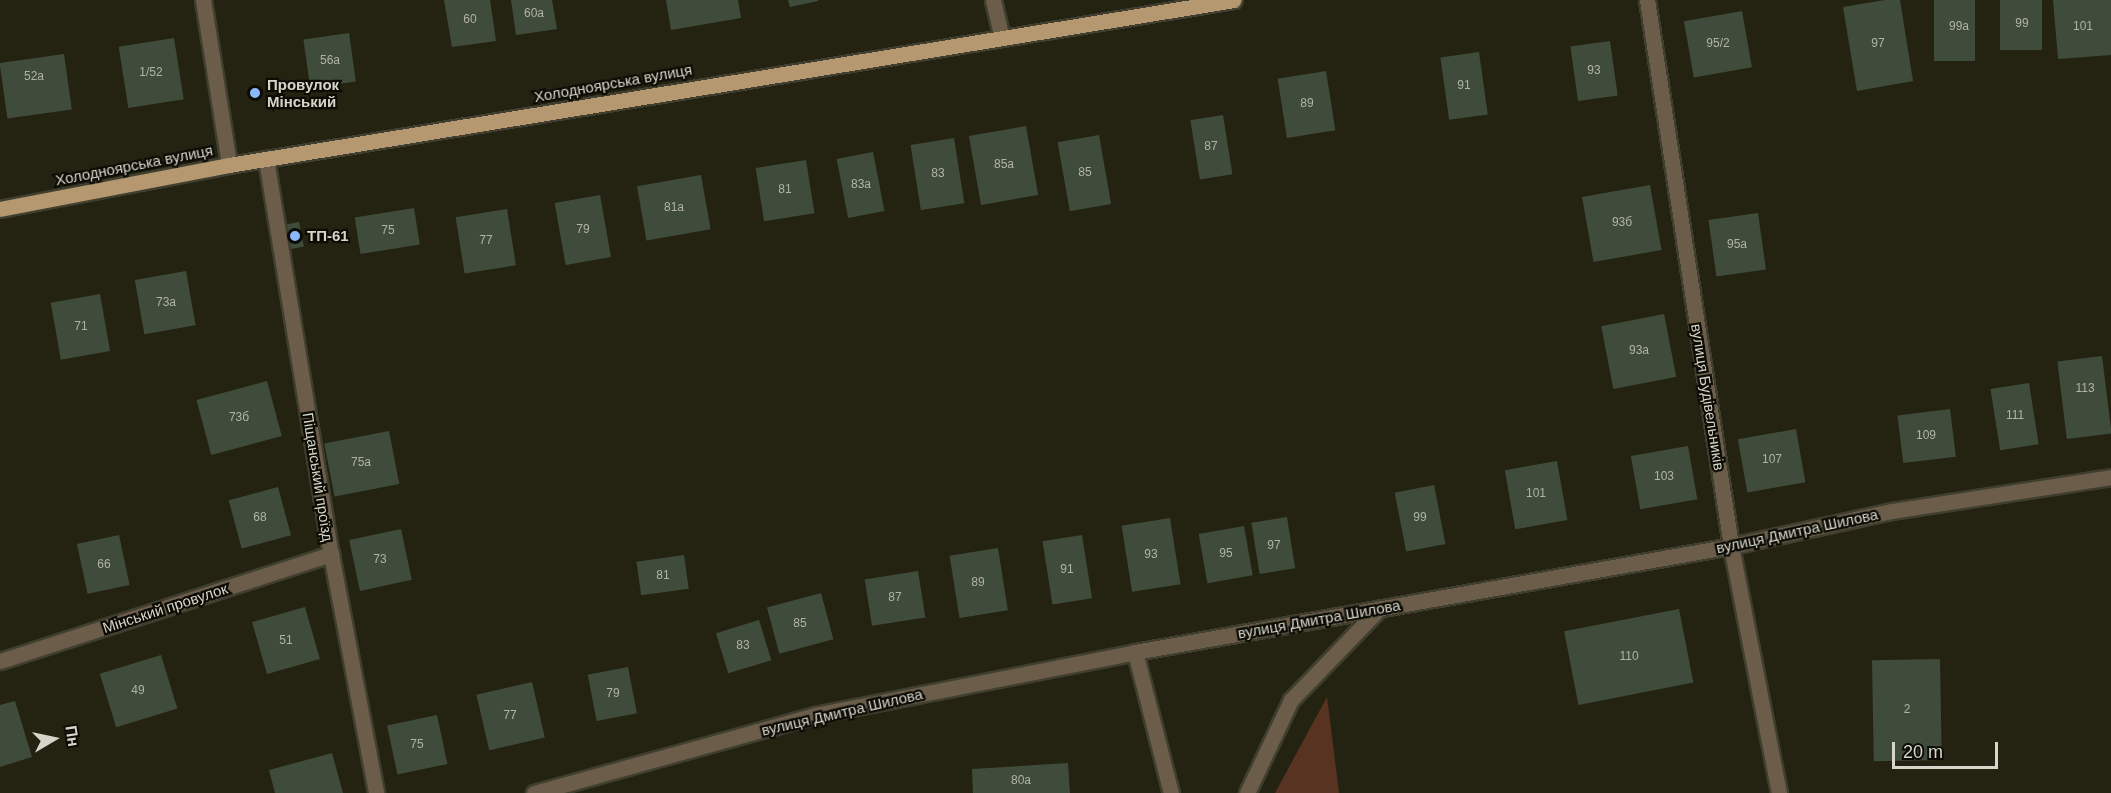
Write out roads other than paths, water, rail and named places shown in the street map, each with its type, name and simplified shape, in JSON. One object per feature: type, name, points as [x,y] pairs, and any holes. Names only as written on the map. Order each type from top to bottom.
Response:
[{"type":"main road","name":"Холодноярська вулиця","points":[[0,209],[229,165],[1001,36],[1233,0]]},
{"type":"street","points":[[203,0],[229,165]]},
{"type":"street","points":[[993,0],[1001,36]]},
{"type":"street","name":"вулиця Будівельників","points":[[1647,0],[1731,546],[1779,793]]},
{"type":"street","name":"Піщанський проїзд","points":[[266,159],[331,554],[376,793]]},
{"type":"street","name":"вулиця Дмитра Шилова","points":[[534,793],[815,715],[1135,652],[1731,546],[1892,511],[2111,477]]},
{"type":"street","name":"Мінський провулок","points":[[0,662],[331,554]]},
{"type":"street","points":[[1247,793],[1291,700],[1379,609]]},
{"type":"street","points":[[1135,652],[1171,793]]},
{"type":"place","name":"Провулок Мінський","points":[[255,93]]},
{"type":"place","name":"ТП-61","points":[[295,236]]}]
